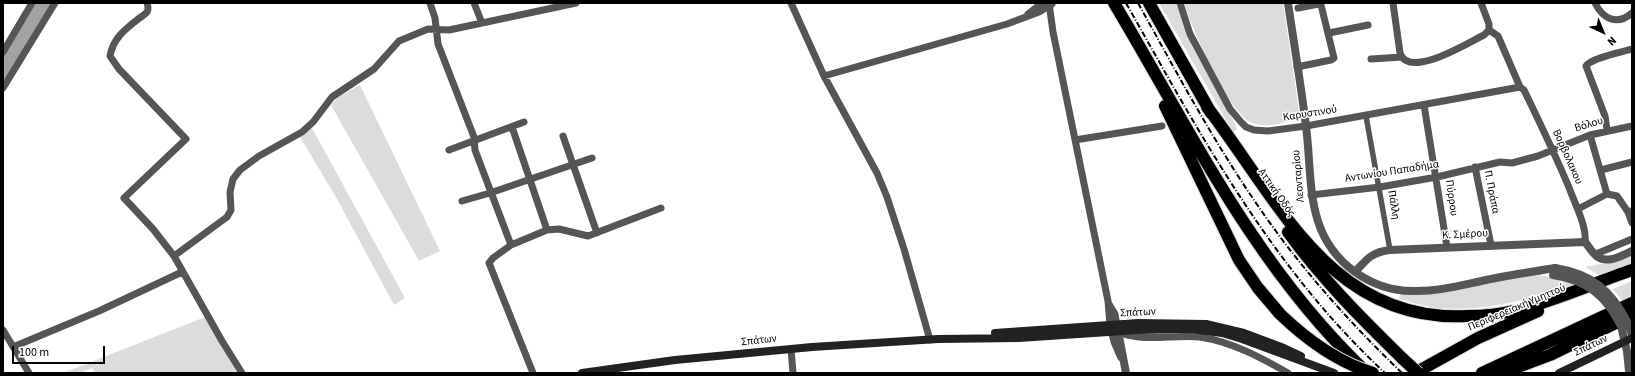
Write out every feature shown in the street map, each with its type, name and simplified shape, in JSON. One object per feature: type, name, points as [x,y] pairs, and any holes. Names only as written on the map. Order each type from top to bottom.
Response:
[{"type":"highway","points":[[1114,3],[1239,260],[1258,288],[1280,314],[1317,345],[1351,365],[1373,373]]},
{"type":"highway","points":[[1114,3],[1216,179],[1255,242],[1308,311],[1367,373]]},
{"type":"highway","name":"Αττική Οδός","points":[[1149,3],[1244,170],[1292,237],[1352,310],[1416,373]]},
{"type":"highway","points":[[1207,107],[1272,200],[1313,250],[1346,280],[1383,302],[1421,314],[1448,317],[1492,315],[1518,310],[1552,300],[1632,270]]},
{"type":"highway","name":"Περιφερειακή Υμηττού","points":[[1416,373],[1478,338],[1507,324],[1632,273]]},
{"type":"highway","points":[[1482,373],[1632,303]]},
{"type":"highway","points":[[1502,373],[1627,321]]},
{"type":"main road","name":"Σπάτων","points":[[582,373],[668,361],[791,349],[934,339],[1017,331],[1114,328],[1191,329],[1222,333],[1332,372]]},
{"type":"main road","name":"Σπάτων","points":[[1559,373],[1630,338]]},
{"type":"street","points":[[3,52],[32,3]]},
{"type":"street","points":[[3,88],[55,3]]},
{"type":"street","points":[[147,3],[148,7],[146,14],[126,29],[116,39],[110,56],[120,69],[186,138],[124,198],[153,229],[174,256],[242,373]]},
{"type":"street","points":[[430,3],[438,30],[438,44],[474,137],[475,150],[490,193],[511,245]]},
{"type":"street","points":[[474,3],[482,23]]},
{"type":"street","points":[[174,256],[228,216],[231,210],[230,192],[233,179],[240,170],[259,156],[302,132],[313,122],[332,96],[374,69],[399,41],[428,29],[449,30],[576,3]]},
{"type":"street","points":[[791,3],[824,76],[877,174],[887,197],[934,339]]},
{"type":"street","name":"Καρυστινού","points":[[1180,3],[1190,34],[1230,109],[1246,127],[1259,131],[1306,126],[1366,116],[1519,87]]},
{"type":"street","name":"Λεονταρίου","points":[[1288,3],[1306,126],[1311,194],[1315,215],[1323,236],[1338,257],[1365,279],[1381,286],[1411,291],[1443,288],[1531,272],[1554,272],[1569,270],[1581,274],[1598,285],[1614,299],[1627,321],[1630,338],[1629,372]]},
{"type":"street","points":[[1393,3],[1402,57],[1406,62],[1411,63],[1437,59],[1484,35],[1489,30],[1489,24],[1481,3]]},
{"type":"street","points":[[1595,3],[1603,14],[1610,20],[1622,19],[1632,13]]},
{"type":"street","points":[[824,76],[1007,24],[1049,4],[1052,32],[1108,301],[1126,373]]},
{"type":"street","points":[[1297,67],[1331,60],[1334,58],[1321,5],[1319,4],[1298,8]]},
{"type":"street","points":[[1329,33],[1368,25]]},
{"type":"street","name":"Βορβολακου","points":[[1489,30],[1498,36],[1519,87],[1524,90],[1553,150],[1578,209],[1586,236],[1585,242]]},
{"type":"street","points":[[1608,130],[1605,116],[1586,66],[1588,63],[1595,60],[1632,49]]},
{"type":"street","points":[[1370,59],[1402,57]]},
{"type":"street","name":"Πύρρου","points":[[1424,105],[1446,247]]},
{"type":"street","name":"Πάλλη","points":[[1366,116],[1380,187],[1390,250]]},
{"type":"street","points":[[449,150],[524,122]]},
{"type":"street","points":[[1075,140],[1162,126]]},
{"type":"street","name":"Βόλου","points":[[1475,168],[1502,161],[1512,163],[1538,156],[1590,135],[1632,126]]},
{"type":"street","points":[[512,127],[547,230]]},
{"type":"street","points":[[1590,135],[1607,194]]},
{"type":"street","points":[[564,136],[572,164],[597,233]]},
{"type":"street","points":[[462,201],[592,158]]},
{"type":"street","points":[[1601,170],[1632,162]]},
{"type":"street","name":"Αντωνίου Παπαδήμα","points":[[1311,194],[1380,187],[1475,168]]},
{"type":"street","name":"Π. Πράπα","points":[[1475,168],[1491,245]]},
{"type":"street","points":[[1578,209],[1607,194],[1617,196],[1630,211],[1632,223]]},
{"type":"street","points":[[533,373],[489,263],[493,258],[511,245],[547,230],[559,229],[588,236],[661,208]]},
{"type":"street","points":[[1596,254],[1632,239]]},
{"type":"street","points":[[1585,242],[1596,254],[1604,259],[1611,259],[1632,251]]},
{"type":"street","name":"Κ. Σμέρου","points":[[1355,272],[1370,256],[1375,253],[1390,250],[1585,242]]},
{"type":"street","points":[[13,347],[99,311],[182,272]]},
{"type":"street","points":[[1114,328],[1125,335],[1134,337],[1187,336],[1212,340],[1245,350],[1288,373]]},
{"type":"street","points":[[3,330],[29,373]]},
{"type":"street","points":[[791,349],[793,373]]},
{"type":"street","name":"Λεονταρίου","points":[[1629,372],[1632,357]]},
{"type":"shaded area","points":[[34,3],[52,3],[3,83],[3,57]]},
{"type":"shaded area","points":[[1159,3],[1176,3],[1192,46],[1234,122],[1237,129],[1233,132]]},
{"type":"shaded area","points":[[1184,3],[1283,3],[1299,111],[1297,118],[1280,124],[1261,125],[1250,122],[1240,114],[1230,101],[1211,67],[1202,49]]},
{"type":"shaded area","points":[[360,85],[440,251],[419,261],[331,105],[339,97]]},
{"type":"shaded area","points":[[312,128],[405,298],[394,305],[337,199],[300,137]]},
{"type":"shaded area","points":[[1632,254],[1632,264],[1601,276],[1585,267],[1616,261]]},
{"type":"shaded area","points":[[1527,275],[1566,280],[1579,284],[1510,303],[1474,308],[1456,309],[1423,306],[1399,299],[1401,291]]},
{"type":"shaded area","points":[[1632,281],[1632,297],[1623,302],[1613,289]]},
{"type":"shaded area","points":[[205,317],[239,371],[230,373],[95,373],[92,368],[80,373],[63,373]]},
{"type":"railway","points":[[1126,3],[1211,151],[1273,245],[1307,290],[1385,373]]},
{"type":"railway","points":[[1138,3],[1214,138],[1265,216],[1296,258],[1330,298],[1402,373]]}]
